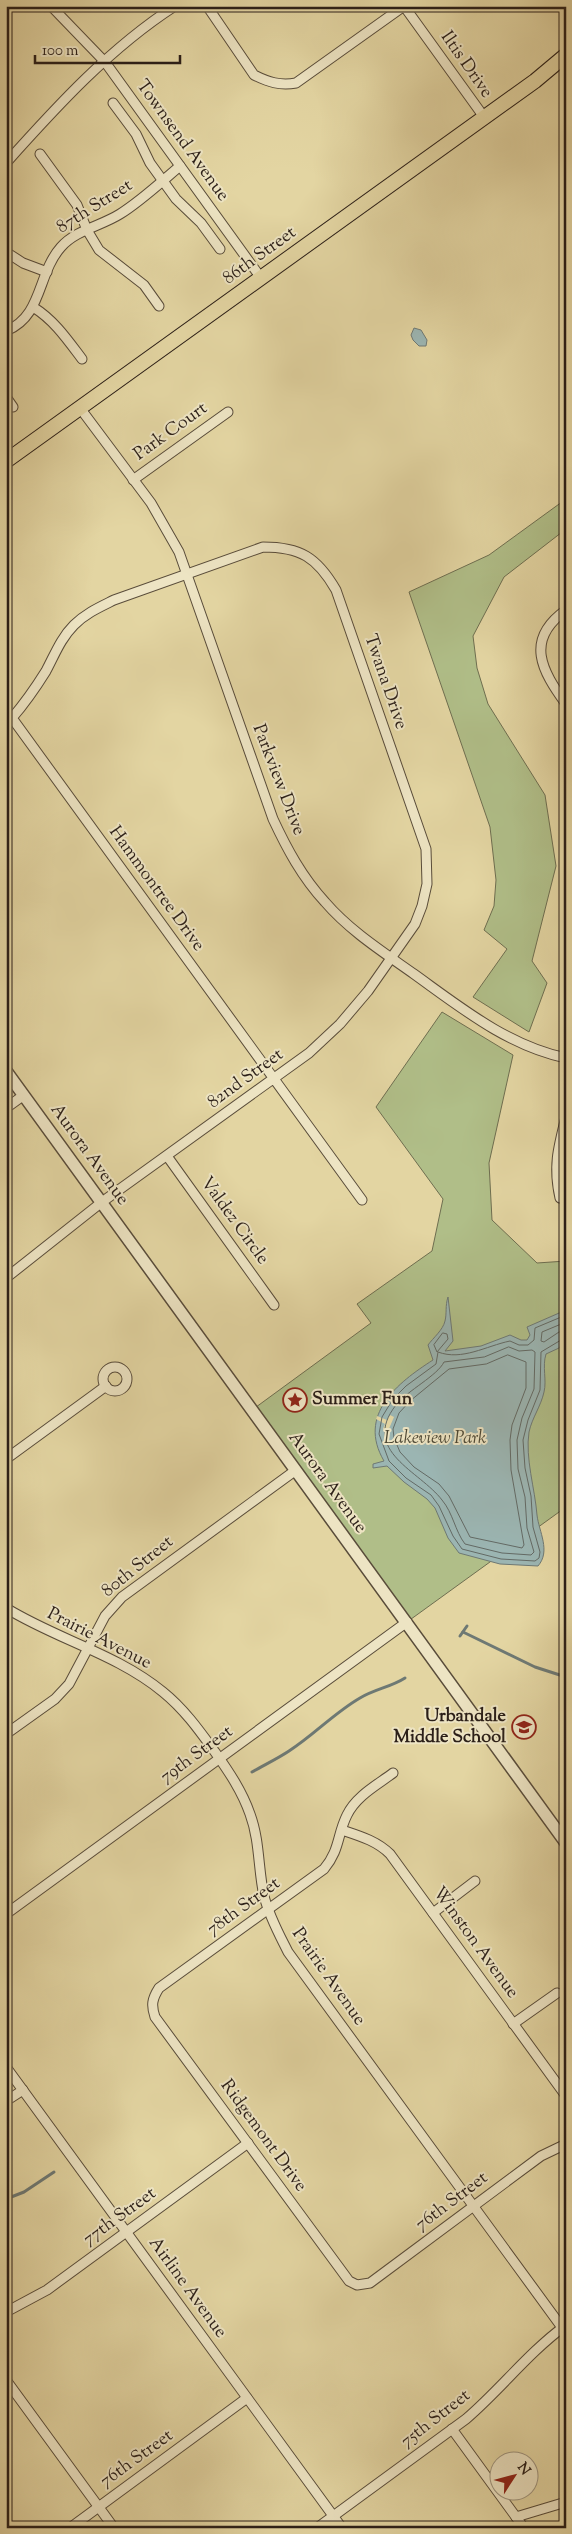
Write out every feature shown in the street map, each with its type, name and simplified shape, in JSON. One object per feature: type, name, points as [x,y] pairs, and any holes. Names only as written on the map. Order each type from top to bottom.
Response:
[{"type":"main road","name":"86th Street","points":[[6,461],[484,117],[566,55]]},
{"type":"main road","name":"86th Street","points":[[535,80],[566,61]]},
{"type":"street","name":"Townsend Avenue","points":[[51,6],[105,62],[261,278]]},
{"type":"street","points":[[6,163],[56,106],[132,38],[175,6]]},
{"type":"street","points":[[207,6],[254,75],[276,83],[296,83],[404,6]]},
{"type":"street","name":"Iltis Drive","points":[[404,6],[484,117]]},
{"type":"street","points":[[113,102],[136,134],[150,163],[162,180],[176,199],[201,223],[220,249]]},
{"type":"street","points":[[40,154],[77,205],[87,230],[99,250],[144,285],[159,306]]},
{"type":"street","name":"87th Street","points":[[6,331],[16,327],[33,307],[47,272],[60,248],[68,240],[120,214],[180,166]]},
{"type":"street","points":[[6,252],[23,263],[47,272]]},
{"type":"street","points":[[33,307],[46,316],[60,330],[82,359]]},
{"type":"street","points":[[6,397],[13,407]]},
{"type":"street","name":"Parkview Drive","points":[[80,408],[134,480],[166,527],[188,574],[272,819],[290,855],[324,902],[345,923],[391,958],[493,1029],[524,1044],[566,1058]]},
{"type":"street","name":"Park Court","points":[[134,480],[228,412]]},
{"type":"street","name":"Twana Drive","points":[[188,574],[263,547],[286,548],[304,554],[325,571],[336,590],[426,849]]},
{"type":"street","name":"Hammontree Drive","points":[[188,574],[114,600],[83,617],[60,642],[46,670],[25,703],[12,718],[362,1200]]},
{"type":"street","points":[[566,610],[550,625],[541,648],[543,669],[566,704]]},
{"type":"street","name":"82nd Street","points":[[6,1278],[102,1202],[309,1053],[340,1024],[368,992],[415,924],[428,884],[426,849]]},
{"type":"street","name":"Aurora Avenue","points":[[6,1071],[566,1843]]},
{"type":"street","points":[[6,1108],[24,1095]]},
{"type":"street","points":[[560,1198],[555,1177],[566,1117]]},
{"type":"street","name":"Valdez Circle","points":[[166,1156],[274,1305]]},
{"type":"street","points":[[6,1459],[106,1386]]},
{"type":"street","name":"80th Street","points":[[6,1734],[62,1692],[88,1650],[105,1616],[122,1596],[296,1470]]},
{"type":"street","name":"Prairie Avenue","points":[[6,1608],[33,1624],[122,1666],[162,1691],[196,1724],[233,1778],[251,1815],[256,1835],[261,1880],[268,1909],[288,1952],[565,2329]]},
{"type":"street","name":"79th Street","points":[[6,1914],[407,1622]]},
{"type":"street","name":"78th Street","points":[[153,2002],[159,1988],[324,1869],[334,1858],[347,1815],[355,1803],[393,1773]]},
{"type":"street","name":"Winston Avenue","points":[[342,1830],[383,1847],[566,2096]]},
{"type":"street","points":[[432,1913],[474,1881]]},
{"type":"street","points":[[514,2024],[557,1993]]},
{"type":"street","name":"Ridgemont Drive","points":[[153,2002],[155,2017],[349,2281],[357,2285]]},
{"type":"street","name":"Airline Avenue","points":[[6,2067],[342,2528]]},
{"type":"street","points":[[6,2101],[23,2090]]},
{"type":"street","name":"77th Street","points":[[6,2312],[48,2290],[248,2144]]},
{"type":"street","name":"76th Street","points":[[357,2285],[370,2283],[541,2156],[566,2144]]},
{"type":"street","name":"75th Street","points":[[317,2528],[452,2429],[483,2404],[522,2362],[565,2329]]},
{"type":"street","points":[[6,2380],[114,2528]]},
{"type":"street","name":"76th Street","points":[[70,2528],[247,2398]]},
{"type":"street","points":[[452,2429],[524,2528]]},
{"type":"street","points":[[516,2517],[566,2502]]},
{"type":"green space","points":[[566,499],[566,529],[504,577],[473,636],[477,668],[488,704],[545,795],[556,866],[532,961],[547,983],[529,1032],[473,997],[507,949],[484,930],[494,906],[496,880],[490,827],[409,592],[489,555]]},
{"type":"green space","name":"Lakeview Park","points":[[442,1012],[513,1055],[489,1163],[492,1220],[537,1263],[566,1261],[566,1507],[407,1622],[252,1410],[371,1323],[357,1304],[432,1251],[443,1199],[376,1107]]},
{"type":"water","points":[[414,328],[421,330],[427,340],[426,346],[419,346],[413,340],[411,335]]},
{"type":"water","points":[[448,1297],[453,1341],[445,1351],[481,1346],[510,1335],[521,1340],[527,1340],[530,1335],[527,1327],[566,1310],[566,1339],[559,1348],[546,1354],[544,1392],[529,1432],[529,1463],[544,1548],[542,1560],[538,1566],[500,1564],[459,1553],[448,1538],[435,1508],[427,1499],[404,1482],[387,1466],[373,1468],[373,1464],[384,1461],[377,1444],[375,1429],[378,1415],[385,1402],[406,1379],[433,1360],[428,1345],[444,1324]]},
{"type":"pier","points":[[390,1415],[394,1417],[388,1431],[383,1429],[385,1424],[376,1419],[377,1416],[387,1420]]},
{"type":"waterway","points":[[460,1636],[467,1626]]},
{"type":"waterway","points":[[463,1632],[535,1667],[566,1677]]},
{"type":"waterway","points":[[252,1772],[298,1745],[341,1710],[360,1698],[405,1678]]},
{"type":"waterway","points":[[6,2199],[24,2192],[54,2172]]},
{"type":"place","name":"Summer Fun","points":[[295,1400]]},
{"type":"place","name":"Urbandale Middle School","points":[[524,1727]]}]
